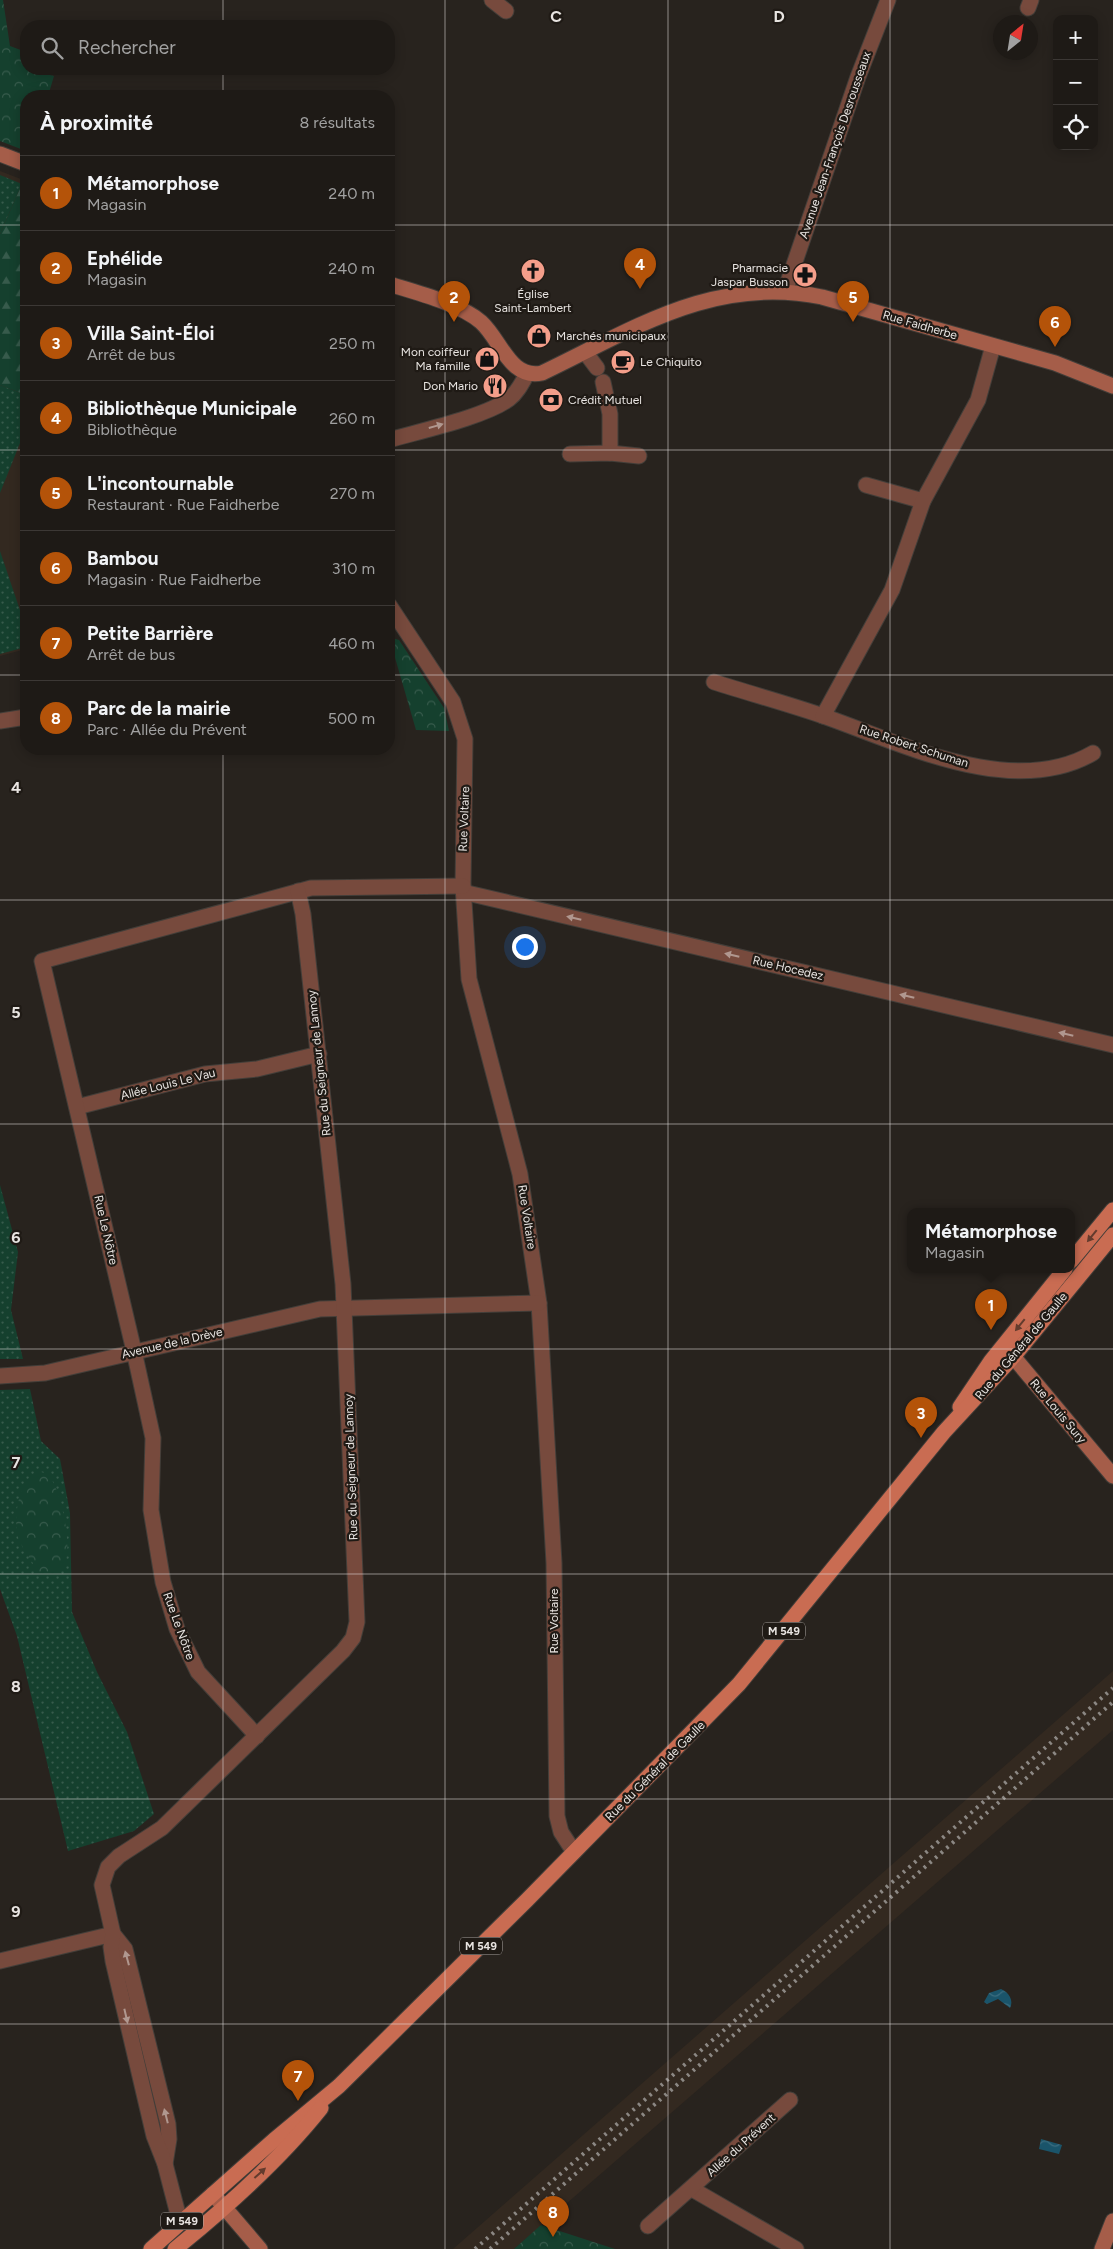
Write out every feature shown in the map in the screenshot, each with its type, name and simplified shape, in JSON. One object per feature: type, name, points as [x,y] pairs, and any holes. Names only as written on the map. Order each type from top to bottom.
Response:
[{"type":"main road","points":[[1075,1257],[1113,1210]]},
{"type":"main road","name":"Rue du Général de Gaulle","points":[[1008,1351],[1113,1234]]},
{"type":"main road","name":"Rue du Général de Gaulle","points":[[151,2249],[339,2086],[574,1852],[744,1679],[1008,1351],[1062,1273]]},
{"type":"main road","name":"Rue du Général de Gaulle","points":[[180,2244],[224,2206],[292,2142],[339,2086]]},
{"type":"main road","points":[[180,2222],[180,2244]]},
{"type":"street","points":[[492,0],[506,11]]},
{"type":"street","name":"Avenue Jean-François Desrousseaux","points":[[785,291],[858,77],[888,0]]},
{"type":"street","points":[[0,154],[20,162]]},
{"type":"street","points":[[395,286],[451,306],[480,321],[497,340],[510,361],[527,374],[515,394],[502,404],[395,438]]},
{"type":"street","name":"Rue Faidherbe","points":[[527,374],[542,373],[638,324],[696,302],[734,294],[785,291],[822,297],[1055,363],[1113,386]]},
{"type":"street","points":[[823,716],[892,590],[923,501],[978,400],[993,346]]},
{"type":"street","points":[[585,352],[596,368]]},
{"type":"street","points":[[604,382],[610,414],[610,453]]},
{"type":"street","points":[[570,454],[610,453],[639,456]]},
{"type":"street","points":[[866,485],[923,501]]},
{"type":"street","name":"Rue Voltaire","points":[[395,623],[450,697],[463,730],[466,749],[463,889],[466,955],[471,992],[498,1085],[520,1174],[539,1303],[554,1563],[557,1816],[561,1832],[574,1852]]},
{"type":"street","name":"Rue Robert Schuman","points":[[714,682],[823,716],[938,756],[990,768],[1024,770],[1057,768],[1070,765],[1094,753]]},
{"type":"street","points":[[0,721],[20,718]]},
{"type":"street","name":"Rue Hocedez","points":[[298,892],[331,887],[463,889],[1113,1045]]},
{"type":"street","name":"Rue du Seigneur de Lannoy","points":[[180,2222],[165,2164],[156,2144],[111,1952],[113,1934],[103,1893],[103,1878],[108,1867],[119,1856],[162,1828],[343,1651],[356,1631],[357,1622],[344,1306],[304,914],[298,892]]},
{"type":"street","name":"Rue Le Nôtre","points":[[257,1736],[203,1680],[189,1656],[173,1618],[155,1541],[151,1492],[154,1444],[134,1351],[42,961],[298,892]]},
{"type":"street","name":"Allée Louis Le Vau","points":[[77,1107],[205,1074],[257,1069],[319,1054]]},
{"type":"street","name":"Avenue de la Drève","points":[[0,1376],[45,1374],[301,1312],[344,1306],[539,1303]]},
{"type":"street","name":"Rue Louis Sury","points":[[1008,1351],[1113,1476]]},
{"type":"street","points":[[0,1961],[113,1934]]},
{"type":"street","name":"Allée du Prévent","points":[[648,2226],[692,2189],[790,2100]]},
{"type":"street","points":[[692,2189],[796,2249]]},
{"type":"street","points":[[213,2194],[260,2249]]},
{"type":"street","points":[[1102,2249],[1113,2221]]},
{"type":"shaded area","points":[[0,171],[20,179],[20,651],[0,656]]},
{"type":"shaded area","points":[[1113,1671],[1113,1730],[514,2249],[453,2249]]},
{"type":"green space","points":[[0,0],[3,0],[10,46],[20,50],[20,75],[54,76],[50,90],[20,90],[20,149],[0,141]]},
{"type":"green space","points":[[0,175],[20,183],[20,189],[0,234]]},
{"type":"green space","points":[[20,189],[20,393],[0,385],[0,234]]},
{"type":"green space","points":[[0,385],[20,393],[20,443],[0,493]]},
{"type":"green space","points":[[0,551],[20,610],[20,649],[0,654]]},
{"type":"green space","points":[[395,639],[399,640],[444,708],[449,731],[416,730],[395,658]]},
{"type":"green space","points":[[0,1185],[18,1252],[11,1310],[23,1359],[0,1359]]},
{"type":"green space","points":[[30,1389],[41,1441],[60,1459],[70,1513],[72,1612],[97,1672],[127,1732],[154,1814],[134,1831],[68,1851],[17,1636],[0,1589],[0,1390]]},
{"type":"green space","points":[[41,1472],[48,1474],[53,1481],[61,1503],[66,1528],[67,1551],[65,1562],[56,1576],[45,1576],[37,1571],[20,1543],[17,1533],[17,1507],[23,1488],[28,1480]]},
{"type":"green space","points":[[541,2225],[615,2249],[514,2249]]},
{"type":"water","points":[[1001,1989],[1010,1997],[1010,2008],[998,1999],[987,2004],[984,2002],[989,1993]]},
{"type":"water","points":[[1041,2139],[1062,2145],[1059,2154],[1039,2149]]},
{"type":"railway","points":[[475,2249],[1113,1688]]},
{"type":"railway","points":[[490,2249],[1113,1702]]},
{"type":"place","name":"Église Saint-Lambert","points":[[533,271]]},
{"type":"place","name":"Pharmacie Jaspar Busson","points":[[805,275]]},
{"type":"place","name":"Bibliothèque Municipale","points":[[640,289]]},
{"type":"place","name":"Ephélide","points":[[454,322]]},
{"type":"place","name":"L'incontournable","points":[[853,322]]},
{"type":"place","name":"Marchés municipaux","points":[[539,336]]},
{"type":"place","name":"Bambou","points":[[1055,347]]},
{"type":"place","name":"Mon coiffeur Ma famille","points":[[487,359]]},
{"type":"place","name":"Le Chiquito","points":[[623,362]]},
{"type":"place","name":"Don Mario","points":[[495,386]]},
{"type":"place","name":"Crédit Mutuel","points":[[551,400]]},
{"type":"place","name":"Métamorphose","points":[[991,1330]]},
{"type":"place","name":"Villa Saint-Éloi","points":[[921,1438]]},
{"type":"place","name":"Petite Barrière","points":[[298,2101]]},
{"type":"place","name":"Parc de la mairie","points":[[553,2237]]}]
